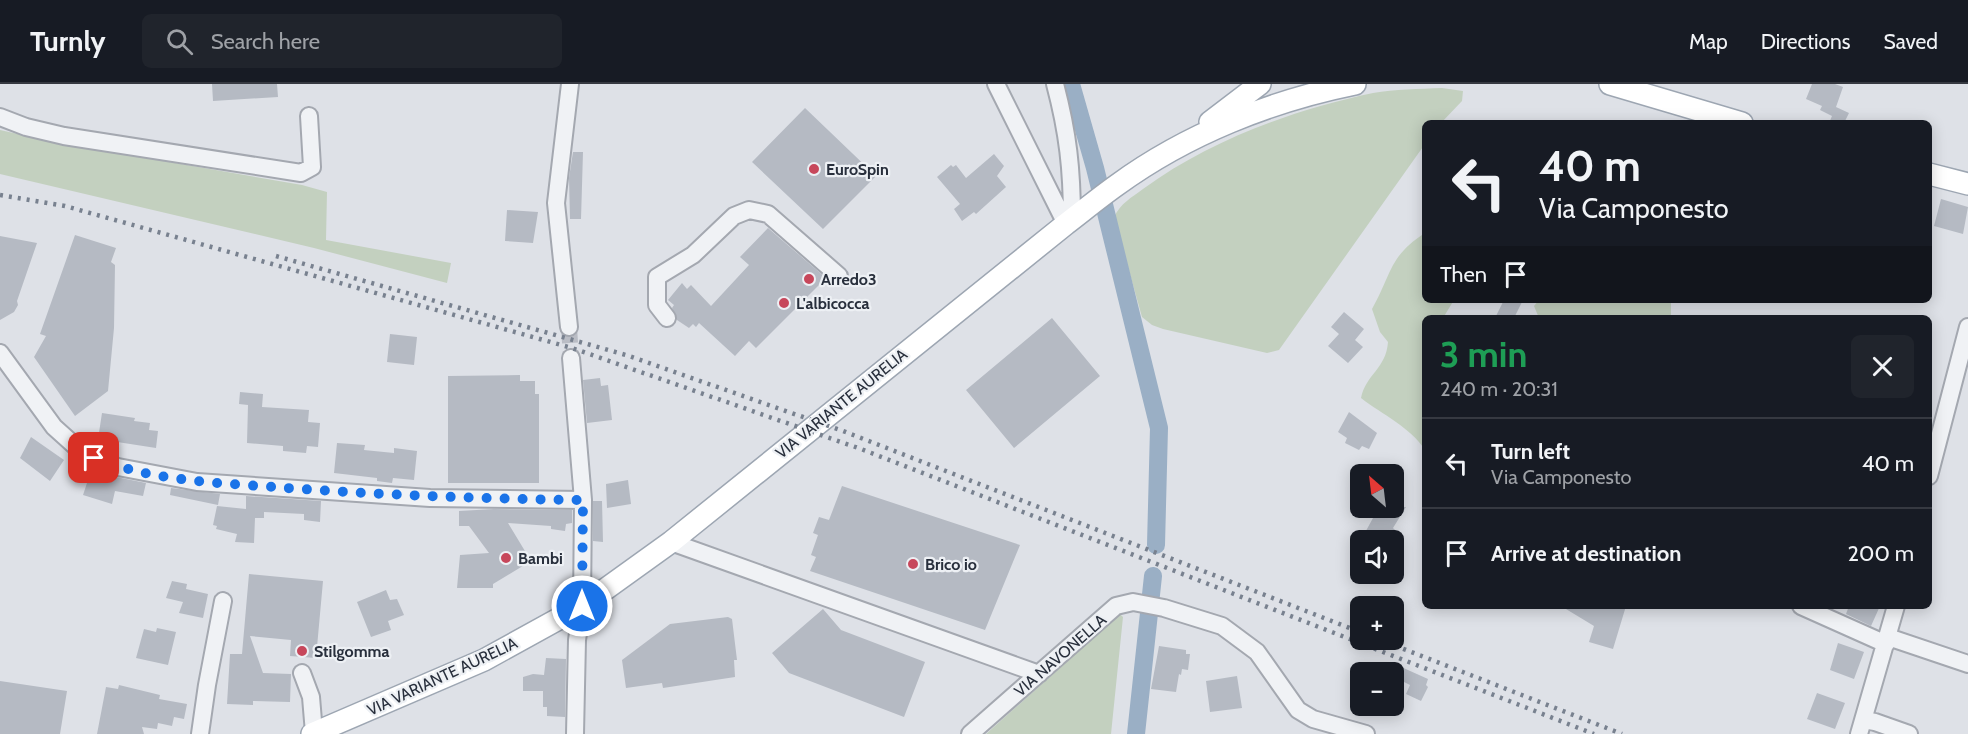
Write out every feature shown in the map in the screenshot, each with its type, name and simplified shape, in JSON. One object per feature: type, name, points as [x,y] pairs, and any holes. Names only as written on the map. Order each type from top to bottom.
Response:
[{"type":"main road","points":[[1171,151],[1260,84]]},
{"type":"main road","name":"VIA VARIANTE AURELIA","points":[[320,732],[484,660],[582,606],[671,542],[1118,184],[1171,151],[1228,123],[1278,104],[1355,84]]},
{"type":"main road","points":[[1610,84],[1732,120]]},
{"type":"main road","points":[[1932,175],[1968,184]]},
{"type":"street","points":[[569,327],[556,202],[570,84]]},
{"type":"street","points":[[996,84],[1075,217]]},
{"type":"street","points":[[1055,84],[1064,117],[1075,217]]},
{"type":"street","points":[[0,117],[26,127],[64,136],[300,173],[312,167],[309,116]]},
{"type":"street","points":[[667,318],[657,305],[657,276],[693,255],[734,216],[749,210],[768,214],[839,276]]},
{"type":"street","points":[[1932,465],[1968,327]]},
{"type":"street","points":[[0,353],[54,426],[74,445],[94,458],[118,467],[197,482],[430,498],[583,500]]},
{"type":"street","points":[[571,358],[583,500],[582,606],[577,640],[575,734]]},
{"type":"street","points":[[671,542],[1039,674]]},
{"type":"street","points":[[200,734],[223,601]]},
{"type":"street","name":"VIA NAVONELLA","points":[[970,734],[1116,606],[1133,602],[1164,608],[1222,627],[1241,638],[1257,652],[1298,710],[1313,719],[1366,734]]},
{"type":"street","points":[[1808,609],[1887,641],[1968,664]]},
{"type":"street","points":[[1861,727],[1895,609]]},
{"type":"street","points":[[302,673],[320,732]]},
{"type":"street","points":[[1861,727],[1875,722],[1909,734]]},
{"type":"green space","points":[[1442,88],[1463,91],[1462,101],[1444,120],[1422,120],[1422,148],[1279,350],[1267,353],[1163,329],[1152,325],[1142,317],[1114,217],[1130,198],[1196,156],[1253,129],[1313,108],[1373,93]]},
{"type":"green space","points":[[0,130],[54,142],[302,185],[327,192],[326,240],[451,263],[447,283],[314,248],[0,174]]},
{"type":"green space","points":[[1422,235],[1422,303],[1452,303],[1445,315],[1422,315],[1422,446],[1404,428],[1361,398],[1367,383],[1384,359],[1388,342],[1380,332],[1372,309],[1397,258]]},
{"type":"green space","points":[[1536,303],[1671,303],[1671,315],[1538,315],[1534,306]]},
{"type":"green space","points":[[1120,614],[1123,617],[1111,734],[986,734]]},
{"type":"building","points":[[212,84],[277,84],[278,97],[213,101]]},
{"type":"building","points":[[1812,84],[1835,84],[1843,87],[1836,107],[1849,113],[1846,120],[1830,120],[1832,116],[1820,110],[1822,106],[1806,99]]},
{"type":"building","name":"EuroSpin","points":[[805,108],[876,176],[823,229],[752,162]]},
{"type":"building","points":[[573,152],[583,152],[581,219],[570,219],[569,178]]},
{"type":"building","points":[[994,154],[1004,166],[997,176],[1006,187],[976,214],[974,212],[962,221],[954,209],[960,204],[937,177],[951,165],[953,167],[956,165],[966,178]]},
{"type":"building","points":[[1941,199],[1968,207],[1963,234],[1934,226]]},
{"type":"building","points":[[507,210],[538,212],[533,243],[505,241]]},
{"type":"building","points":[[768,228],[826,278],[756,348],[749,341],[735,356],[699,323],[696,327],[693,324],[689,328],[677,320],[672,308],[674,305],[668,300],[682,283],[687,289],[691,285],[711,306],[749,265],[740,257]]},
{"type":"building","points":[[75,235],[116,248],[111,262],[115,265],[114,328],[108,391],[75,416],[34,357],[46,336],[40,334]]},
{"type":"building","points":[[0,236],[37,243],[17,301],[18,305],[14,312],[0,320]]},
{"type":"building","points":[[1502,303],[1522,303],[1516,315],[1496,315]]},
{"type":"building","points":[[1344,312],[1364,329],[1355,340],[1363,347],[1348,363],[1328,346],[1339,334],[1331,327]]},
{"type":"building","points":[[1052,318],[1100,376],[1014,448],[966,390]]},
{"type":"building","points":[[390,334],[417,337],[414,365],[387,362]]},
{"type":"building","points":[[520,375],[520,381],[535,381],[535,394],[539,394],[539,483],[448,483],[448,376]]},
{"type":"building","points":[[600,378],[601,386],[608,385],[612,420],[587,423],[583,380]]},
{"type":"building","points":[[240,392],[263,394],[262,407],[309,410],[308,422],[320,423],[318,447],[307,446],[306,453],[283,451],[283,446],[247,443],[248,405],[239,404]]},
{"type":"building","points":[[1349,412],[1377,433],[1369,449],[1362,446],[1359,450],[1345,443],[1347,438],[1338,432]]},
{"type":"building","points":[[102,413],[135,418],[134,421],[150,423],[149,430],[158,431],[156,448],[98,439]]},
{"type":"building","points":[[31,437],[64,460],[50,481],[20,458]]},
{"type":"building","points":[[337,443],[365,445],[364,450],[394,453],[394,448],[417,451],[414,480],[393,478],[392,483],[377,481],[377,478],[334,473]]},
{"type":"building","points":[[92,468],[116,477],[146,483],[143,496],[115,491],[112,504],[83,495]]},
{"type":"building","points":[[628,480],[631,504],[607,508],[606,484]]},
{"type":"building","name":"Brico io","points":[[842,486],[1020,545],[985,630],[810,571],[816,557],[811,555],[818,535],[813,533],[819,517],[829,520]]},
{"type":"building","points":[[171,488],[220,494],[218,505],[170,495]]},
{"type":"building","points":[[246,496],[321,501],[320,522],[304,520],[304,514],[264,512],[264,518],[255,518],[254,543],[235,542],[237,534],[216,529],[217,526],[213,525],[217,506],[246,509]]},
{"type":"building","points":[[593,501],[602,501],[603,542],[593,541]]},
{"type":"building","points":[[572,510],[572,523],[566,524],[565,531],[551,529],[551,526],[508,523],[531,561],[493,584],[493,588],[457,588],[460,555],[489,553],[469,526],[459,526],[459,511]]},
{"type":"building","points":[[1373,518],[1399,518],[1393,528],[1395,530],[1366,530]]},
{"type":"building","points":[[249,574],[323,581],[316,658],[290,656],[291,640],[250,636],[263,673],[291,674],[290,702],[253,701],[253,705],[227,704],[230,654],[242,654]]},
{"type":"building","points":[[172,581],[187,584],[186,589],[208,594],[203,618],[179,613],[183,602],[166,598]]},
{"type":"building","points":[[386,590],[390,600],[397,599],[404,615],[388,621],[391,630],[371,637],[357,602]]},
{"type":"building","points":[[823,609],[841,630],[925,662],[904,717],[789,673],[772,653]]},
{"type":"building","points":[[1566,609],[1625,609],[1613,649],[1589,642],[1594,626]]},
{"type":"building","points":[[1848,609],[1879,609],[1871,626],[1846,614]]},
{"type":"building","points":[[728,617],[732,619],[737,660],[734,660],[735,677],[663,688],[662,683],[626,688],[622,660],[670,624]]},
{"type":"building","points":[[157,628],[176,632],[168,665],[136,658],[144,629],[156,632]]},
{"type":"building","points":[[1838,643],[1864,652],[1854,679],[1830,670]]},
{"type":"building","points":[[1159,646],[1186,650],[1186,654],[1190,654],[1188,670],[1182,669],[1181,675],[1179,674],[1176,692],[1151,689]]},
{"type":"building","points":[[546,658],[566,659],[565,717],[547,716],[547,707],[543,707],[543,691],[523,691],[523,677],[533,674],[544,675]]},
{"type":"building","points":[[1404,668],[1428,679],[1426,685],[1428,687],[1421,701],[1406,694],[1410,685],[1404,682]]},
{"type":"building","points":[[1237,676],[1242,708],[1210,712],[1206,681]]},
{"type":"building","points":[[0,681],[67,691],[60,734],[0,734]]},
{"type":"building","points":[[119,685],[160,695],[159,699],[187,704],[184,719],[174,717],[172,726],[158,723],[157,729],[142,727],[144,734],[97,734],[106,687],[118,689]]},
{"type":"building","points":[[1817,693],[1845,703],[1835,729],[1807,719]]},
{"type":"waterway","points":[[1071,84],[1095,168],[1159,428],[1156,545]]},
{"type":"waterway","points":[[1136,734],[1153,576]]},
{"type":"tunnel","points":[[569,327],[571,358]]},
{"type":"railway","points":[[0,195],[65,206],[572,348],[861,449],[1594,734]]},
{"type":"railway","points":[[276,256],[626,355],[843,431],[1350,628]]},
{"type":"railway","points":[[1404,649],[1622,734]]},
{"type":"place","name":"EuroSpin","points":[[814,169]]},
{"type":"place","name":"Arredo3","points":[[809,279]]},
{"type":"place","name":"L'albicocca","points":[[784,303]]},
{"type":"place","name":"Bambi","points":[[506,558]]},
{"type":"place","name":"Brico io","points":[[913,564]]},
{"type":"place","name":"Stilgomma","points":[[302,651]]},
{"type":"route","points":[[94,458],[118,467],[197,482],[430,498],[583,500],[582,606]]}]
